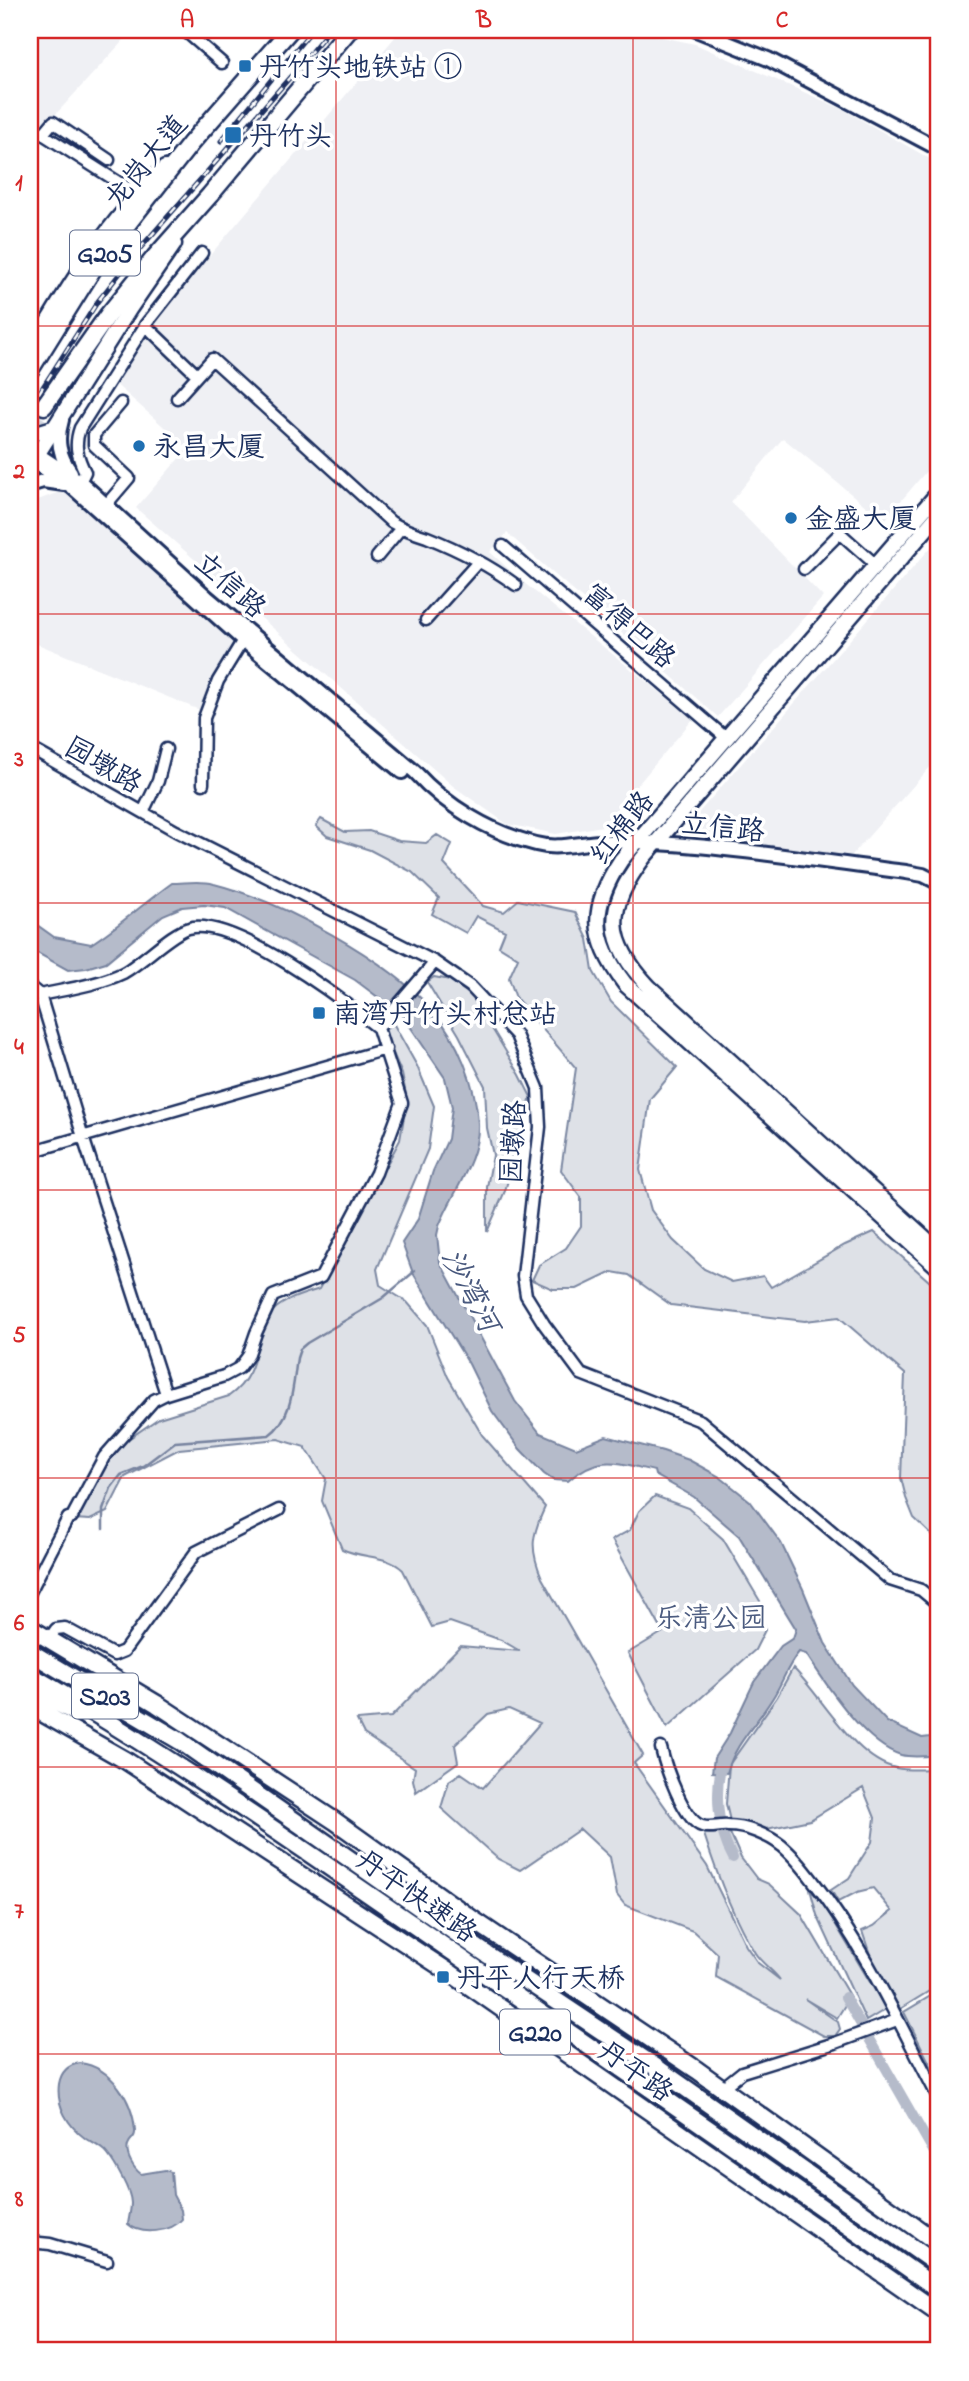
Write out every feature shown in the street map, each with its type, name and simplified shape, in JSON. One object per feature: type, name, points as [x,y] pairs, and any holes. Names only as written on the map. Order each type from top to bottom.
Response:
[{"type":"highway","name":"G205","points":[[44,406],[155,257],[349,30]]},
{"type":"highway","name":"龙岗大道","points":[[30,370],[96,264],[191,143],[286,31]]},
{"type":"highway","name":"G220","points":[[30,1628],[49,1639]]},
{"type":"highway","name":"丹平路","points":[[49,1639],[163,1708],[335,1821],[475,1921],[722,2088],[939,2244]]},
{"type":"highway","points":[[30,1641],[180,1741]]},
{"type":"highway","name":"丹平快速路","points":[[30,1652],[180,1741],[939,2266]]},
{"type":"highway","name":"丹平快速路","points":[[30,1675],[166,1758],[252,1815],[721,2136],[939,2290]]},
{"type":"highway","points":[[30,1689],[166,1758]]},
{"type":"highway","name":"丹平路","points":[[30,1706],[125,1760],[452,1974],[939,2313]]},
{"type":"highway","points":[[262,1798],[423,1884]]},
{"type":"highway","points":[[252,1815],[392,1934]]},
{"type":"highway","points":[[475,1921],[722,2115]]},
{"type":"highway","points":[[452,1974],[721,2136]]},
{"type":"main road","points":[[30,352],[86,260],[137,194],[191,143]]},
{"type":"main road","points":[[32,458],[130,307],[210,195]]},
{"type":"main road","points":[[30,429],[40,432],[53,428]]},
{"type":"main road","name":"红棉路","points":[[939,492],[636,843],[611,876],[597,914],[602,948],[611,966],[638,997],[939,1268]]},
{"type":"main road","name":"红棉路","points":[[939,514],[626,880],[617,902],[614,923],[624,958],[649,987],[939,1251]]},
{"type":"street","points":[[184,30],[222,63]]},
{"type":"street","points":[[696,30],[768,59],[939,149]]},
{"type":"street","points":[[43,134],[53,122],[109,160]]},
{"type":"street","points":[[30,126],[137,194]]},
{"type":"street","points":[[30,485],[43,481],[76,482],[85,472],[76,452],[76,439],[80,428],[145,325],[202,253]]},
{"type":"street","points":[[145,325],[197,375]]},
{"type":"street","points":[[177,398],[212,359],[370,505],[401,528],[497,571],[516,585]]},
{"type":"street","points":[[106,505],[129,478],[94,445],[94,435],[121,404]]},
{"type":"street","points":[[67,406],[60,424],[58,446],[64,463],[76,482]]},
{"type":"street","name":"立信路","points":[[32,458],[76,482],[106,505],[243,640],[415,772],[448,803],[491,827],[529,842],[561,847],[600,842],[686,845],[906,872],[923,875],[939,883]]},
{"type":"street","name":"立信路","points":[[76,482],[204,600],[353,726]]},
{"type":"street","points":[[377,557],[401,528]]},
{"type":"street","points":[[804,569],[841,533],[876,565]]},
{"type":"street","name":"富得巴路","points":[[503,546],[726,738]]},
{"type":"street","points":[[426,620],[478,562]]},
{"type":"street","points":[[203,784],[204,718],[218,681],[243,640]]},
{"type":"street","name":"园墩路","points":[[30,748],[176,831],[435,962],[471,987],[516,1035],[538,1088],[540,1127],[523,1276],[526,1294],[544,1324],[581,1374],[701,1421],[890,1580],[921,1590],[939,1605]]},
{"type":"street","points":[[143,812],[159,781],[166,749]]},
{"type":"street","points":[[30,1592],[68,1518],[72,1517],[104,1457],[143,1410],[166,1394],[224,1376],[239,1367],[248,1356],[273,1296],[321,1277],[376,1173],[402,1103],[378,1028],[310,978],[229,932],[206,925],[186,928],[122,974],[40,995]]},
{"type":"street","points":[[378,1028],[435,962]]},
{"type":"street","points":[[30,987],[40,995],[166,1394]]},
{"type":"street","points":[[30,1152],[386,1049]]},
{"type":"street","points":[[49,1639],[56,1629],[65,1628],[114,1655],[119,1654],[124,1651],[196,1552],[279,1510]]},
{"type":"street","points":[[661,1748],[664,1762],[688,1815],[698,1825],[730,1825],[762,1834],[783,1846],[807,1873],[857,1944],[939,2099]]},
{"type":"street","points":[[722,2088],[742,2071],[835,2043],[897,2020]]},
{"type":"street","points":[[30,2242],[50,2244],[107,2262]]},
{"type":"shaded area","points":[[30,30],[133,30],[44,127],[30,118]]},
{"type":"shaded area","points":[[401,30],[629,30],[695,44],[842,109],[939,164],[939,456],[884,521],[783,438],[731,502],[823,597],[718,717],[507,533],[490,552],[523,582],[693,719],[603,826],[556,834],[507,824],[453,786],[136,508],[188,448],[112,381],[167,306]]},
{"type":"shaded area","points":[[62,491],[234,641],[202,711],[30,641],[30,503]]},
{"type":"shaded area","points":[[939,538],[939,757],[852,855],[693,837],[694,818]]},
{"type":"green space","points":[[321,819],[345,832],[369,831],[399,841],[426,843],[437,835],[452,844],[444,864],[483,906],[504,912],[518,900],[575,912],[588,939],[593,971],[611,1002],[677,1067],[650,1099],[640,1170],[651,1210],[673,1240],[704,1269],[732,1282],[763,1276],[771,1287],[845,1245],[874,1232],[939,1290],[939,1570],[934,1555],[936,1539],[914,1518],[901,1478],[905,1374],[839,1317],[805,1321],[671,1305],[629,1275],[612,1272],[577,1289],[553,1289],[532,1280],[539,1265],[566,1248],[581,1226],[581,1197],[561,1170],[576,1068],[516,998],[509,978],[518,958],[499,946],[505,931],[476,916],[466,933],[432,914],[439,898],[412,872],[370,850],[327,836],[316,826]]},
{"type":"green space","points":[[434,977],[450,980],[473,997],[531,1097],[505,1191],[487,1232],[487,1187],[493,1155],[487,1128],[485,1086],[459,1035],[427,982]]},
{"type":"green space","points":[[393,1023],[417,1066],[434,1106],[428,1149],[377,1269],[380,1285],[407,1302],[427,1325],[448,1377],[482,1435],[545,1507],[534,1542],[535,1558],[542,1578],[643,1755],[634,1763],[707,1866],[746,1946],[758,1963],[780,1980],[758,1957],[739,1925],[704,1834],[730,1833],[741,1858],[757,1879],[769,1884],[801,1914],[850,1997],[837,2018],[805,1999],[838,2022],[840,2029],[835,2036],[824,2036],[716,1977],[718,1954],[693,1931],[625,1905],[617,1895],[610,1857],[580,1829],[520,1870],[498,1859],[441,1808],[449,1781],[461,1773],[483,1788],[540,1723],[509,1709],[488,1714],[455,1745],[458,1762],[416,1792],[413,1780],[415,1768],[364,1734],[357,1720],[391,1717],[460,1646],[520,1651],[501,1640],[450,1622],[432,1627],[403,1570],[389,1561],[342,1549],[322,1501],[326,1479],[305,1447],[278,1439],[179,1449],[125,1477],[107,1512],[90,1520],[74,1519],[114,1449],[159,1418],[229,1396],[248,1375],[262,1329],[274,1310],[289,1300],[319,1289],[400,1140],[407,1100],[402,1074],[383,1030]]},
{"type":"green space","name":"乐清公园","points":[[655,1496],[688,1508],[723,1539],[760,1601],[765,1630],[755,1650],[667,1728],[628,1653],[663,1632],[612,1540],[630,1530],[639,1511]]},
{"type":"green space","points":[[793,1668],[866,1753],[896,1768],[939,1769],[939,1985],[900,2009],[872,1960],[862,1931],[874,1926],[892,1911],[873,1888],[857,1892],[838,1902],[831,1890],[849,1878],[872,1842],[875,1818],[863,1788],[810,1820],[757,1831],[730,1821],[726,1804],[729,1765],[777,1697]]},
{"type":"green space","points":[[810,1889],[824,1905],[886,2009],[866,2021],[817,1915]]},
{"type":"green space","points":[[939,1991],[939,2082],[904,2012]]},
{"type":"water","points":[[172,883],[214,884],[241,892],[301,918],[362,952],[413,991],[433,1011],[450,1035],[464,1063],[474,1093],[478,1123],[475,1150],[439,1226],[437,1235],[440,1262],[515,1401],[540,1433],[576,1448],[606,1436],[663,1451],[689,1460],[720,1477],[750,1501],[781,1543],[825,1643],[852,1685],[887,1722],[922,1738],[939,1736],[939,1755],[915,1757],[887,1749],[860,1727],[806,1654],[799,1652],[772,1699],[741,1743],[727,1773],[712,1772],[714,1758],[730,1733],[754,1682],[781,1646],[793,1638],[796,1629],[739,1536],[694,1497],[655,1475],[654,1471],[619,1463],[599,1463],[589,1466],[568,1481],[553,1480],[520,1449],[492,1411],[469,1364],[413,1273],[402,1243],[418,1219],[433,1171],[448,1139],[452,1107],[445,1078],[403,1016],[355,980],[225,908],[204,905],[182,907],[163,915],[106,962],[86,968],[68,970],[30,949],[30,920],[54,937],[91,944]]},
{"type":"water","points":[[80,2063],[101,2071],[125,2097],[135,2131],[135,2136],[128,2145],[128,2153],[136,2169],[141,2174],[165,2170],[171,2172],[173,2195],[181,2210],[182,2219],[171,2227],[148,2231],[128,2224],[130,2198],[118,2171],[106,2152],[74,2128],[61,2108],[61,2076],[69,2067]]},
{"type":"waterway","points":[[103,1529],[103,1510],[111,1488],[121,1475],[143,1466],[175,1442],[269,1435],[283,1420],[287,1410],[300,1349],[383,1298],[415,1271]]},
{"type":"waterway","points":[[723,1760],[718,1797],[720,1823],[733,1858]]},
{"type":"waterway","points":[[845,1997],[939,2161]]},
{"type":"tunnel","points":[[30,429],[44,406]]},
{"type":"railway","points":[[221,141],[312,30]]},
{"type":"railway","points":[[30,407],[98,301],[136,253],[329,30]]},
{"type":"place","name":"丹竹头地铁站 ①","points":[[245,66]]},
{"type":"place","name":"丹竹头","points":[[233,135]]},
{"type":"place","name":"永昌大厦","points":[[139,446]]},
{"type":"place","name":"金盛大厦","points":[[791,518]]},
{"type":"place","name":"南湾丹竹头村总站","points":[[319,1013]]},
{"type":"place","name":"丹平人行天桥","points":[[443,1977]]},
{"type":"water label","name":"沙湾河","points":[[471,1290]]}]
